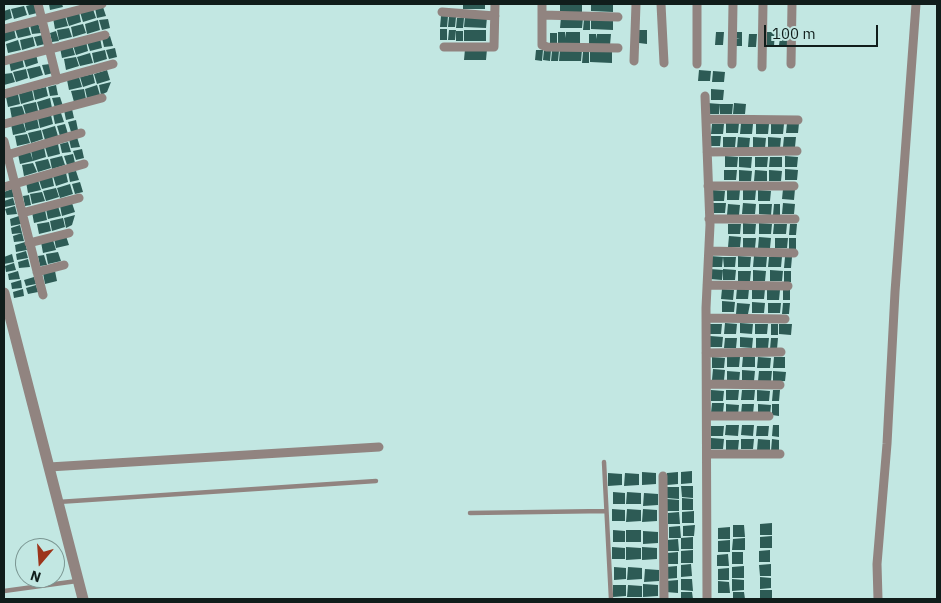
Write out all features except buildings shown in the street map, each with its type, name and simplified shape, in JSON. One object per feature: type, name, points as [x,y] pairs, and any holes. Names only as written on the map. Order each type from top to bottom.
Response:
[{"type":"street","points":[[38,4],[57,80]]},
{"type":"street","points":[[4,28],[102,4]]},
{"type":"street","points":[[444,47],[494,47],[495,4]]},
{"type":"street","points":[[542,4],[541,41],[547,47],[618,48]]},
{"type":"street","points":[[634,61],[636,4]]},
{"type":"street","points":[[661,4],[664,63]]},
{"type":"street","points":[[696,4],[697,64]]},
{"type":"street","points":[[732,64],[733,4]]},
{"type":"street","points":[[762,67],[763,4]]},
{"type":"street","points":[[791,64],[792,4]]},
{"type":"street","points":[[878,599],[877,564],[887,444],[895,292],[916,4]]},
{"type":"street","points":[[442,12],[495,16]]},
{"type":"street","points":[[542,15],[618,17]]},
{"type":"street","points":[[4,61],[105,35]]},
{"type":"street","points":[[4,94],[113,64]]},
{"type":"street","points":[[705,96],[710,219],[706,318],[708,454],[707,599]]},
{"type":"street","points":[[4,124],[102,98]]},
{"type":"street","points":[[706,119],[798,120]]},
{"type":"street","points":[[8,155],[81,133]]},
{"type":"street","points":[[4,141],[43,295]]},
{"type":"street","points":[[707,152],[797,150]]},
{"type":"street","points":[[4,187],[84,164]]},
{"type":"street","points":[[708,186],[794,186]]},
{"type":"street","points":[[22,213],[79,198]]},
{"type":"street","points":[[710,219],[795,219]]},
{"type":"street","points":[[29,243],[70,233]]},
{"type":"street","points":[[709,251],[794,253]]},
{"type":"street","points":[[37,272],[64,265]]},
{"type":"street","points":[[707,285],[788,286]]},
{"type":"street","points":[[4,293],[84,599]]},
{"type":"street","points":[[706,318],[785,319]]},
{"type":"street","points":[[706,353],[781,352]]},
{"type":"street","points":[[707,384],[780,385]]},
{"type":"street","points":[[707,416],[769,416]]},
{"type":"street","points":[[49,468],[379,447]]},
{"type":"street","points":[[708,454],[780,454]]},
{"type":"street","points":[[663,476],[664,599]]},
{"type":"lane","points":[[604,462],[611,599]]},
{"type":"lane","points":[[58,502],[376,481]]},
{"type":"lane","points":[[470,514],[606,511]]},
{"type":"lane","points":[[4,591],[79,581]]}]
